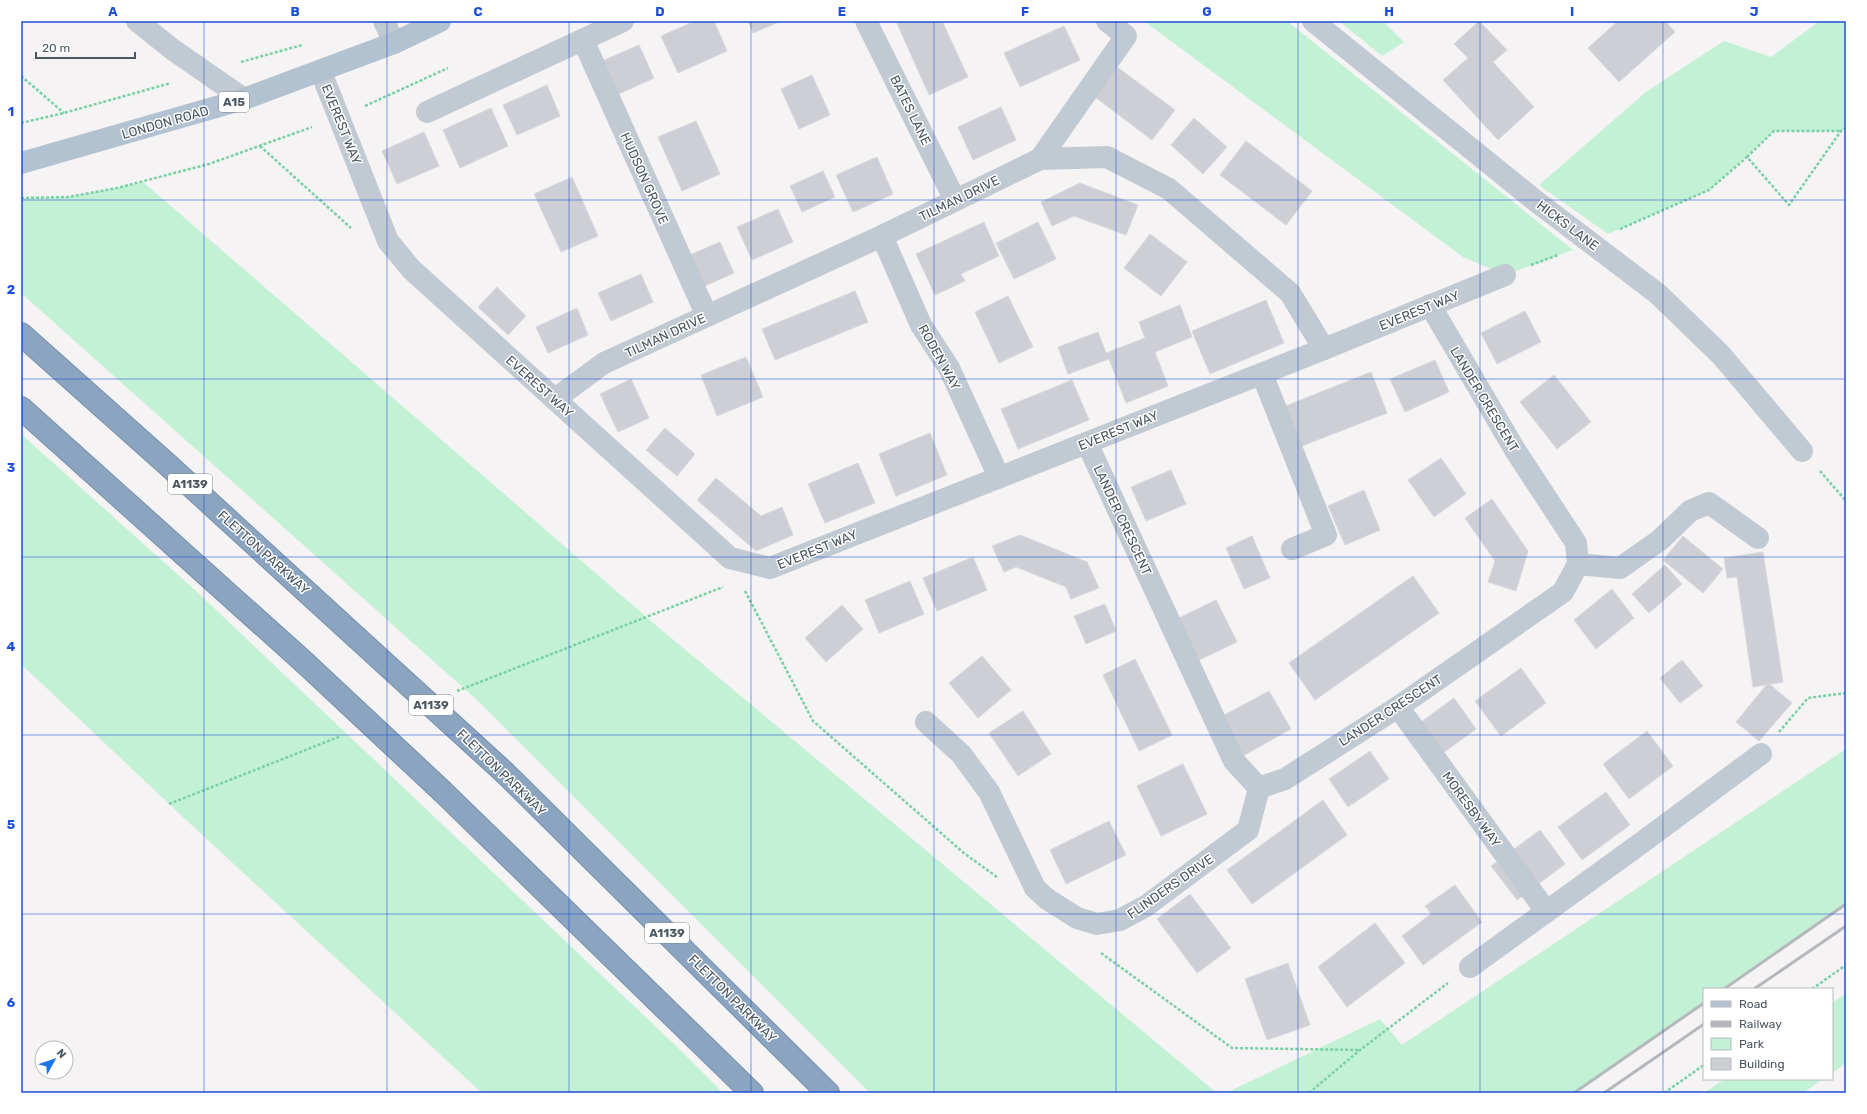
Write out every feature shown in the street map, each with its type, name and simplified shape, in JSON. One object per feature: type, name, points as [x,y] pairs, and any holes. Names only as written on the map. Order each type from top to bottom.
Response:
[{"type":"highway","name":"FLETTON PARKWAY","points":[[21,334],[168,464],[505,773],[828,1093]]},
{"type":"highway","points":[[21,408],[305,663],[443,792],[752,1093]]},
{"type":"main road","name":"LONDON ROAD","points":[[21,163],[244,99],[321,72],[394,43],[440,21]]},
{"type":"street","points":[[137,21],[172,49],[244,99]]},
{"type":"street","points":[[384,21],[394,43]]},
{"type":"street","points":[[427,112],[623,21]]},
{"type":"street","name":"BATES LANE","points":[[866,21],[955,200]]},
{"type":"street","points":[[1040,158],[1126,36],[1107,21]]},
{"type":"street","name":"HICKS LANE","points":[[1313,21],[1537,202],[1658,294],[1721,355],[1802,451]]},
{"type":"street","name":"HUDSON GROVE","points":[[583,40],[707,316]]},
{"type":"street","name":"EVEREST WAY","points":[[321,72],[388,241],[411,269],[730,558],[770,568],[1262,374],[1505,275]]},
{"type":"street","name":"TILMAN DRIVE","points":[[555,400],[604,363],[882,236],[1040,158],[1107,157],[1169,189],[1290,293],[1324,349]]},
{"type":"street","name":"RODEN WAY","points":[[882,236],[921,325],[949,368],[999,477]]},
{"type":"street","name":"LANDER CRESCENT","points":[[1087,442],[1234,761],[1259,788],[1285,778],[1398,707],[1563,592],[1578,564],[1576,543],[1515,450],[1430,305]]},
{"type":"street","points":[[1262,374],[1326,535],[1292,549]]},
{"type":"street","points":[[1578,564],[1620,568],[1660,540],[1690,511],[1709,504],[1758,538]]},
{"type":"street","name":"MORESBY WAY","points":[[1398,707],[1546,911]]},
{"type":"street","name":"FLINDERS DRIVE","points":[[926,722],[961,754],[989,792],[1035,888],[1047,900],[1077,918],[1097,924],[1120,920],[1146,906],[1248,830],[1259,788]]},
{"type":"street","points":[[1470,967],[1761,754]]},
{"type":"path","points":[[21,198],[68,197],[117,188],[209,164],[340,119],[449,68]]},
{"type":"path","points":[[21,76],[64,113]]},
{"type":"path","points":[[1747,157],[1789,205],[1841,131],[1846,128]]},
{"type":"path","points":[[1615,231],[1709,190],[1774,131],[1841,131]]},
{"type":"path","points":[[260,146],[354,232]]},
{"type":"path","points":[[1505,275],[1559,255]]},
{"type":"path","points":[[1802,451],[1846,501]]},
{"type":"path","points":[[770,568],[740,580],[813,721],[965,854],[1003,882]]},
{"type":"path","points":[[450,693],[725,586]]},
{"type":"path","points":[[1761,754],[1808,698],[1846,693]]},
{"type":"path","points":[[169,804],[347,734]]},
{"type":"path","points":[[1098,951],[1232,1048],[1360,1050]]},
{"type":"path","points":[[1813,988],[1846,965]]},
{"type":"path","points":[[1309,1093],[1360,1050],[1470,967]]},
{"type":"path","points":[[1664,1093],[1703,1066]]},
{"type":"green space","points":[[1144,21],[1287,21],[1573,250],[1505,275],[1463,257]]},
{"type":"green space","points":[[1339,21],[1383,21],[1404,42],[1382,56]]},
{"type":"green space","points":[[1820,21],[1846,21],[1846,128],[1841,131],[1774,131],[1709,190],[1608,234],[1539,185],[1646,92],[1724,41],[1771,57]]},
{"type":"green space","points":[[143,182],[658,627],[1217,1093],[870,1093],[477,700],[21,293],[21,198],[68,197]]},
{"type":"green space","points":[[21,434],[196,591],[674,1044],[723,1093],[482,1093],[184,818],[21,664]]},
{"type":"green space","points":[[1846,749],[1846,904],[1725,988],[1703,988],[1703,1004],[1574,1093],[1226,1093],[1380,1019],[1402,1045]]},
{"type":"green space","points":[[1846,993],[1846,1063],[1833,1072],[1833,1002]]},
{"type":"green space","points":[[1723,1080],[1822,1080],[1803,1093],[1704,1093]]},
{"type":"building","points":[[695,21],[714,21],[727,51],[678,73],[661,36]]},
{"type":"building","points":[[748,21],[781,21],[753,33]]},
{"type":"building","points":[[896,21],[942,21],[968,77],[929,95]]},
{"type":"building","points":[[1479,21],[1507,50],[1493,62],[1534,107],[1498,140],[1443,80],[1468,58],[1454,44]]},
{"type":"building","points":[[1618,21],[1665,21],[1675,32],[1619,82],[1588,48]]},
{"type":"building","points":[[1064,26],[1080,60],[1020,87],[1004,53]]},
{"type":"building","points":[[639,45],[654,78],[608,99],[593,65]]},
{"type":"building","points":[[1117,67],[1175,110],[1152,140],[1095,97]]},
{"type":"building","points":[[812,75],[830,115],[799,129],[781,89]]},
{"type":"building","points":[[547,85],[560,116],[517,135],[503,105]]},
{"type":"building","points":[[1001,107],[1016,140],[973,160],[958,127]]},
{"type":"building","points":[[491,108],[508,146],[460,168],[443,130]]},
{"type":"building","points":[[1194,118],[1227,147],[1203,174],[1171,145]]},
{"type":"building","points":[[696,121],[720,174],[682,191],[658,137]]},
{"type":"building","points":[[424,132],[439,166],[397,184],[382,151]]},
{"type":"building","points":[[1246,141],[1312,191],[1286,225],[1220,175]]},
{"type":"building","points":[[877,157],[893,194],[853,212],[836,175]]},
{"type":"building","points":[[823,171],[835,197],[802,212],[790,186]]},
{"type":"building","points":[[572,177],[598,236],[561,252],[534,194]]},
{"type":"building","points":[[1080,183],[1138,205],[1126,235],[1074,216],[1052,226],[1041,202]]},
{"type":"building","points":[[778,209],[793,242],[752,260],[737,227]]},
{"type":"building","points":[[984,222],[999,256],[961,274],[965,281],[935,295],[916,254]]},
{"type":"building","points":[[1038,222],[1056,259],[1014,279],[996,243]]},
{"type":"building","points":[[1150,234],[1187,262],[1161,296],[1124,268]]},
{"type":"building","points":[[720,242],[734,273],[700,288],[685,257]]},
{"type":"building","points":[[641,274],[653,302],[611,321],[598,293]]},
{"type":"building","points":[[497,287],[526,316],[508,335],[478,307]]},
{"type":"building","points":[[855,291],[868,322],[775,360],[762,329]]},
{"type":"building","points":[[1008,296],[1033,347],[999,363],[975,312]]},
{"type":"building","points":[[1266,300],[1284,343],[1210,374],[1192,331]]},
{"type":"building","points":[[1180,305],[1192,337],[1155,352],[1168,386],[1126,403],[1109,359],[1068,374],[1058,347],[1098,332],[1106,353],[1145,338],[1139,322]]},
{"type":"building","points":[[577,308],[588,335],[548,353],[536,327]]},
{"type":"building","points":[[1525,311],[1541,342],[1497,364],[1481,333]]},
{"type":"building","points":[[746,357],[763,397],[717,416],[701,375]]},
{"type":"building","points":[[1435,360],[1449,392],[1405,412],[1390,379]]},
{"type":"building","points":[[1371,372],[1387,413],[1294,449],[1278,409]]},
{"type":"building","points":[[1554,375],[1591,422],[1557,449],[1520,402]]},
{"type":"building","points":[[631,379],[649,418],[618,432],[600,394]]},
{"type":"building","points":[[1072,380],[1089,420],[1018,449],[1001,409]]},
{"type":"building","points":[[665,428],[695,454],[677,476],[646,450]]},
{"type":"building","points":[[930,433],[947,475],[896,496],[879,454]]},
{"type":"building","points":[[1441,458],[1466,494],[1434,517],[1408,480]]},
{"type":"building","points":[[858,463],[875,503],[825,523],[808,484]]},
{"type":"building","points":[[1171,470],[1186,504],[1146,521],[1131,487]]},
{"type":"building","points":[[716,478],[761,516],[782,507],[793,535],[756,551],[697,500]]},
{"type":"building","points":[[1364,490],[1380,530],[1345,545],[1328,506]]},
{"type":"building","points":[[1492,499],[1528,551],[1516,591],[1488,582],[1495,561],[1465,518]]},
{"type":"building","points":[[1020,535],[1087,562],[1099,588],[1071,599],[1066,587],[1016,567],[1004,572],[992,546]]},
{"type":"building","points":[[1252,536],[1270,578],[1244,589],[1226,548]]},
{"type":"building","points":[[1683,536],[1723,569],[1703,593],[1663,560]]},
{"type":"building","points":[[1763,552],[1783,682],[1753,687],[1737,577],[1727,578],[1724,558]]},
{"type":"building","points":[[973,557],[987,590],[937,611],[923,578]]},
{"type":"building","points":[[1665,565],[1682,584],[1649,613],[1632,594]]},
{"type":"building","points":[[1413,576],[1439,613],[1315,700],[1289,663]]},
{"type":"building","points":[[910,581],[924,614],[879,633],[865,600]]},
{"type":"building","points":[[1612,589],[1634,618],[1596,649],[1574,620]]},
{"type":"building","points":[[1216,600],[1237,642],[1197,661],[1177,619]]},
{"type":"building","points":[[1105,604],[1116,631],[1086,644],[1074,616]]},
{"type":"building","points":[[842,605],[863,629],[826,662],[805,638]]},
{"type":"building","points":[[982,656],[1011,690],[978,718],[949,683]]},
{"type":"building","points":[[1135,659],[1172,735],[1139,751],[1103,675]]},
{"type":"building","points":[[1682,660],[1703,686],[1680,703],[1660,678]]},
{"type":"building","points":[[1521,668],[1546,703],[1501,736],[1475,701]]},
{"type":"building","points":[[1768,683],[1792,703],[1759,741],[1736,722]]},
{"type":"building","points":[[1269,691],[1291,729],[1241,757],[1219,718]]},
{"type":"building","points":[[1454,698],[1476,729],[1432,761],[1410,730]]},
{"type":"building","points":[[1023,711],[1051,754],[1018,776],[989,733]]},
{"type":"building","points":[[1647,731],[1673,766],[1629,799],[1603,764]]},
{"type":"building","points":[[1370,751],[1389,779],[1348,807],[1329,779]]},
{"type":"building","points":[[1183,764],[1207,814],[1161,836],[1137,786]]},
{"type":"building","points":[[1606,792],[1630,825],[1582,860],[1558,827]]},
{"type":"building","points":[[1323,800],[1347,835],[1252,904],[1227,870]]},
{"type":"building","points":[[1109,821],[1126,855],[1066,884],[1050,850]]},
{"type":"building","points":[[1540,830],[1565,864],[1517,900],[1491,866]]},
{"type":"building","points":[[1455,885],[1482,922],[1423,965],[1402,936],[1431,914],[1425,906]]},
{"type":"building","points":[[1190,894],[1231,948],[1197,973],[1157,919]]},
{"type":"building","points":[[1375,923],[1405,963],[1347,1007],[1318,967]]},
{"type":"building","points":[[1288,963],[1310,1025],[1267,1040],[1245,979]]},
{"type":"railway","points":[[1725,988],[1846,904]]},
{"type":"railway","points":[[1755,988],[1846,926]]},
{"type":"railway","points":[[1574,1093],[1703,1004]]},
{"type":"railway","points":[[1604,1093],[1703,1025]]}]
